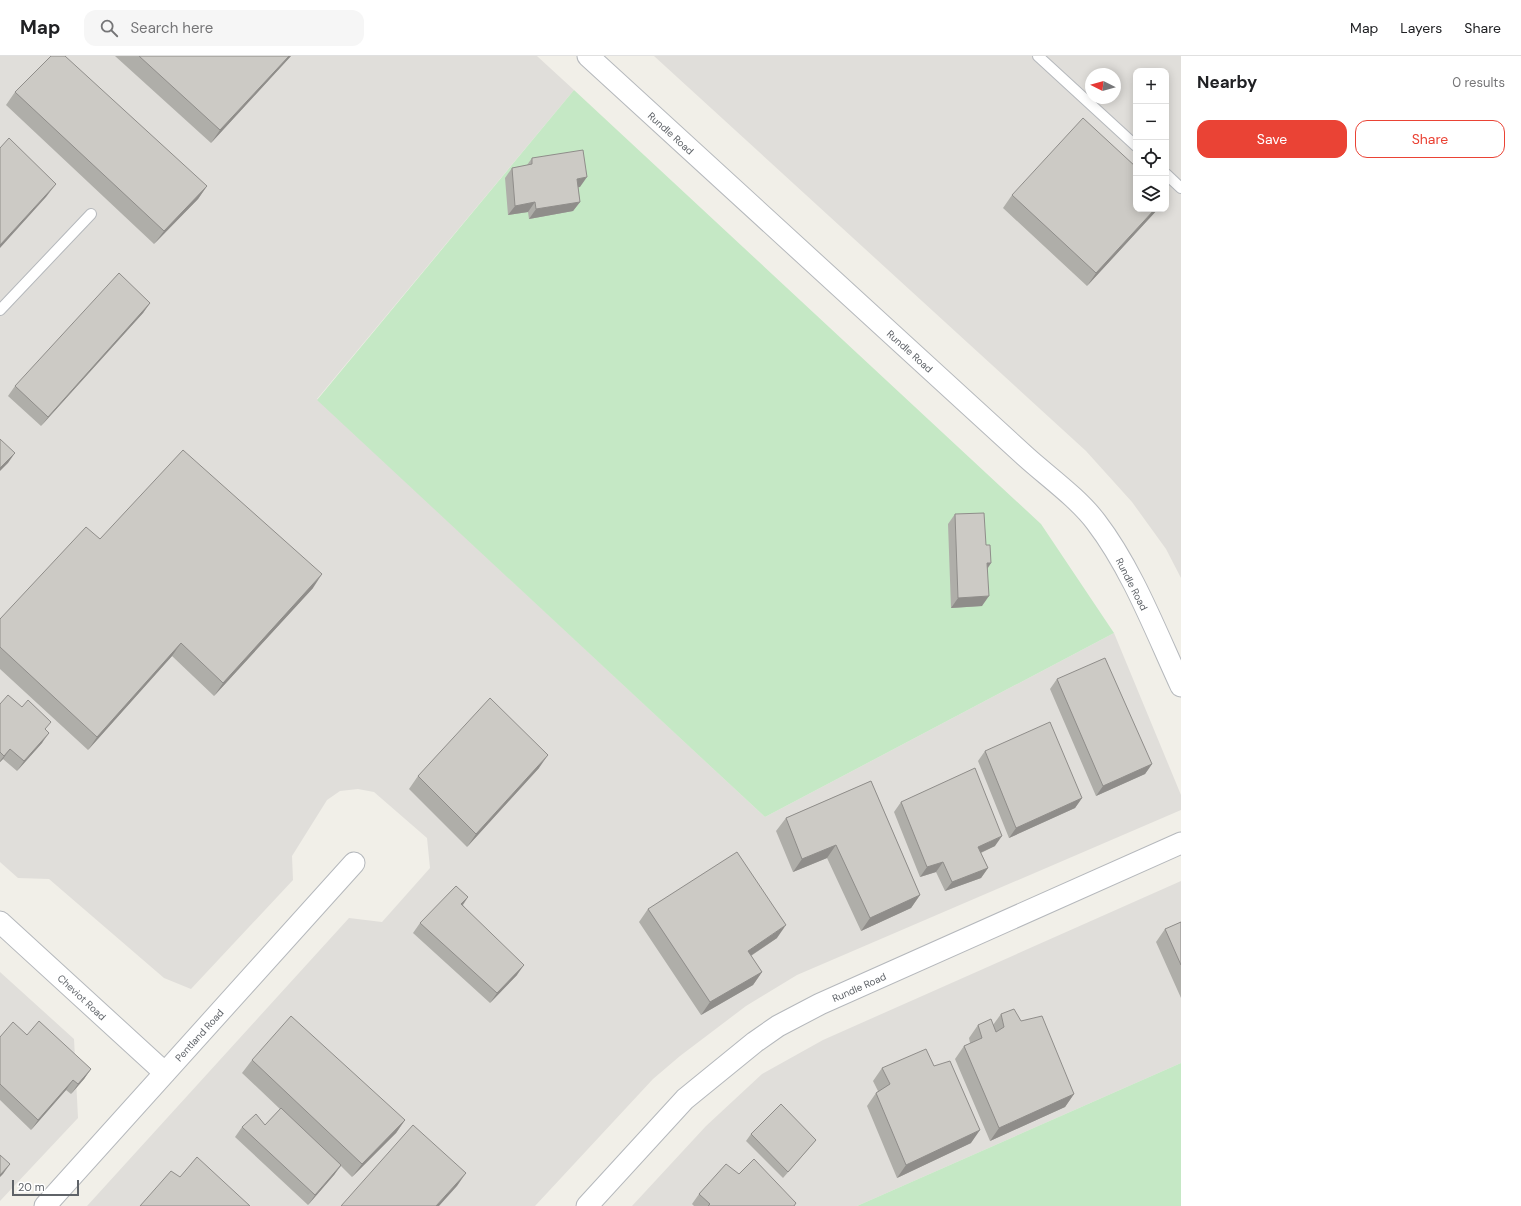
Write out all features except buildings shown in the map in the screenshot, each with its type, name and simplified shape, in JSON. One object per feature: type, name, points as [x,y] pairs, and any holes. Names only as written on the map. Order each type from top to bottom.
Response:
[{"type":"street","name":"Rundle Road","points":[[588,56],[1024,456],[1071,496],[1095,521],[1112,545],[1136,589],[1181,686]]},
{"type":"street","name":"Rundle Road","points":[[587,1206],[685,1099],[755,1042],[778,1026],[820,1004],[1181,843]]},
{"type":"street","name":"Pentland Road","points":[[45,1206],[354,863]]},
{"type":"street","name":"Cheviot Road","points":[[0,922],[165,1073]]},
{"type":"lane","points":[[1038,56],[1133,143]]},
{"type":"lane","points":[[1168,176],[1181,188]]},
{"type":"lane","points":[[0,310],[91,214]]},
{"type":"shaded area","points":[[0,56],[537,56],[574,90],[317,399],[765,817],[1114,633],[1181,795],[1181,810],[797,975],[746,1006],[680,1056],[653,1079],[535,1206],[87,1206],[349,918],[382,922],[430,868],[427,838],[374,792],[358,789],[340,791],[327,800],[292,856],[293,880],[191,989],[164,978],[49,879],[18,878],[0,862]]},
{"type":"shaded area","points":[[654,56],[1181,56],[1181,578],[1166,549],[1132,502],[1086,451]]},
{"type":"shaded area","points":[[1181,881],[1181,1063],[857,1206],[632,1206],[706,1126],[762,1074],[823,1040]]},
{"type":"shaded area","points":[[0,972],[74,1039],[78,1118],[0,1201]]},
{"type":"green space","points":[[574,90],[1041,524],[1114,633],[765,817],[317,400]]},
{"type":"green space","points":[[1181,1063],[1181,1206],[857,1206]]}]
